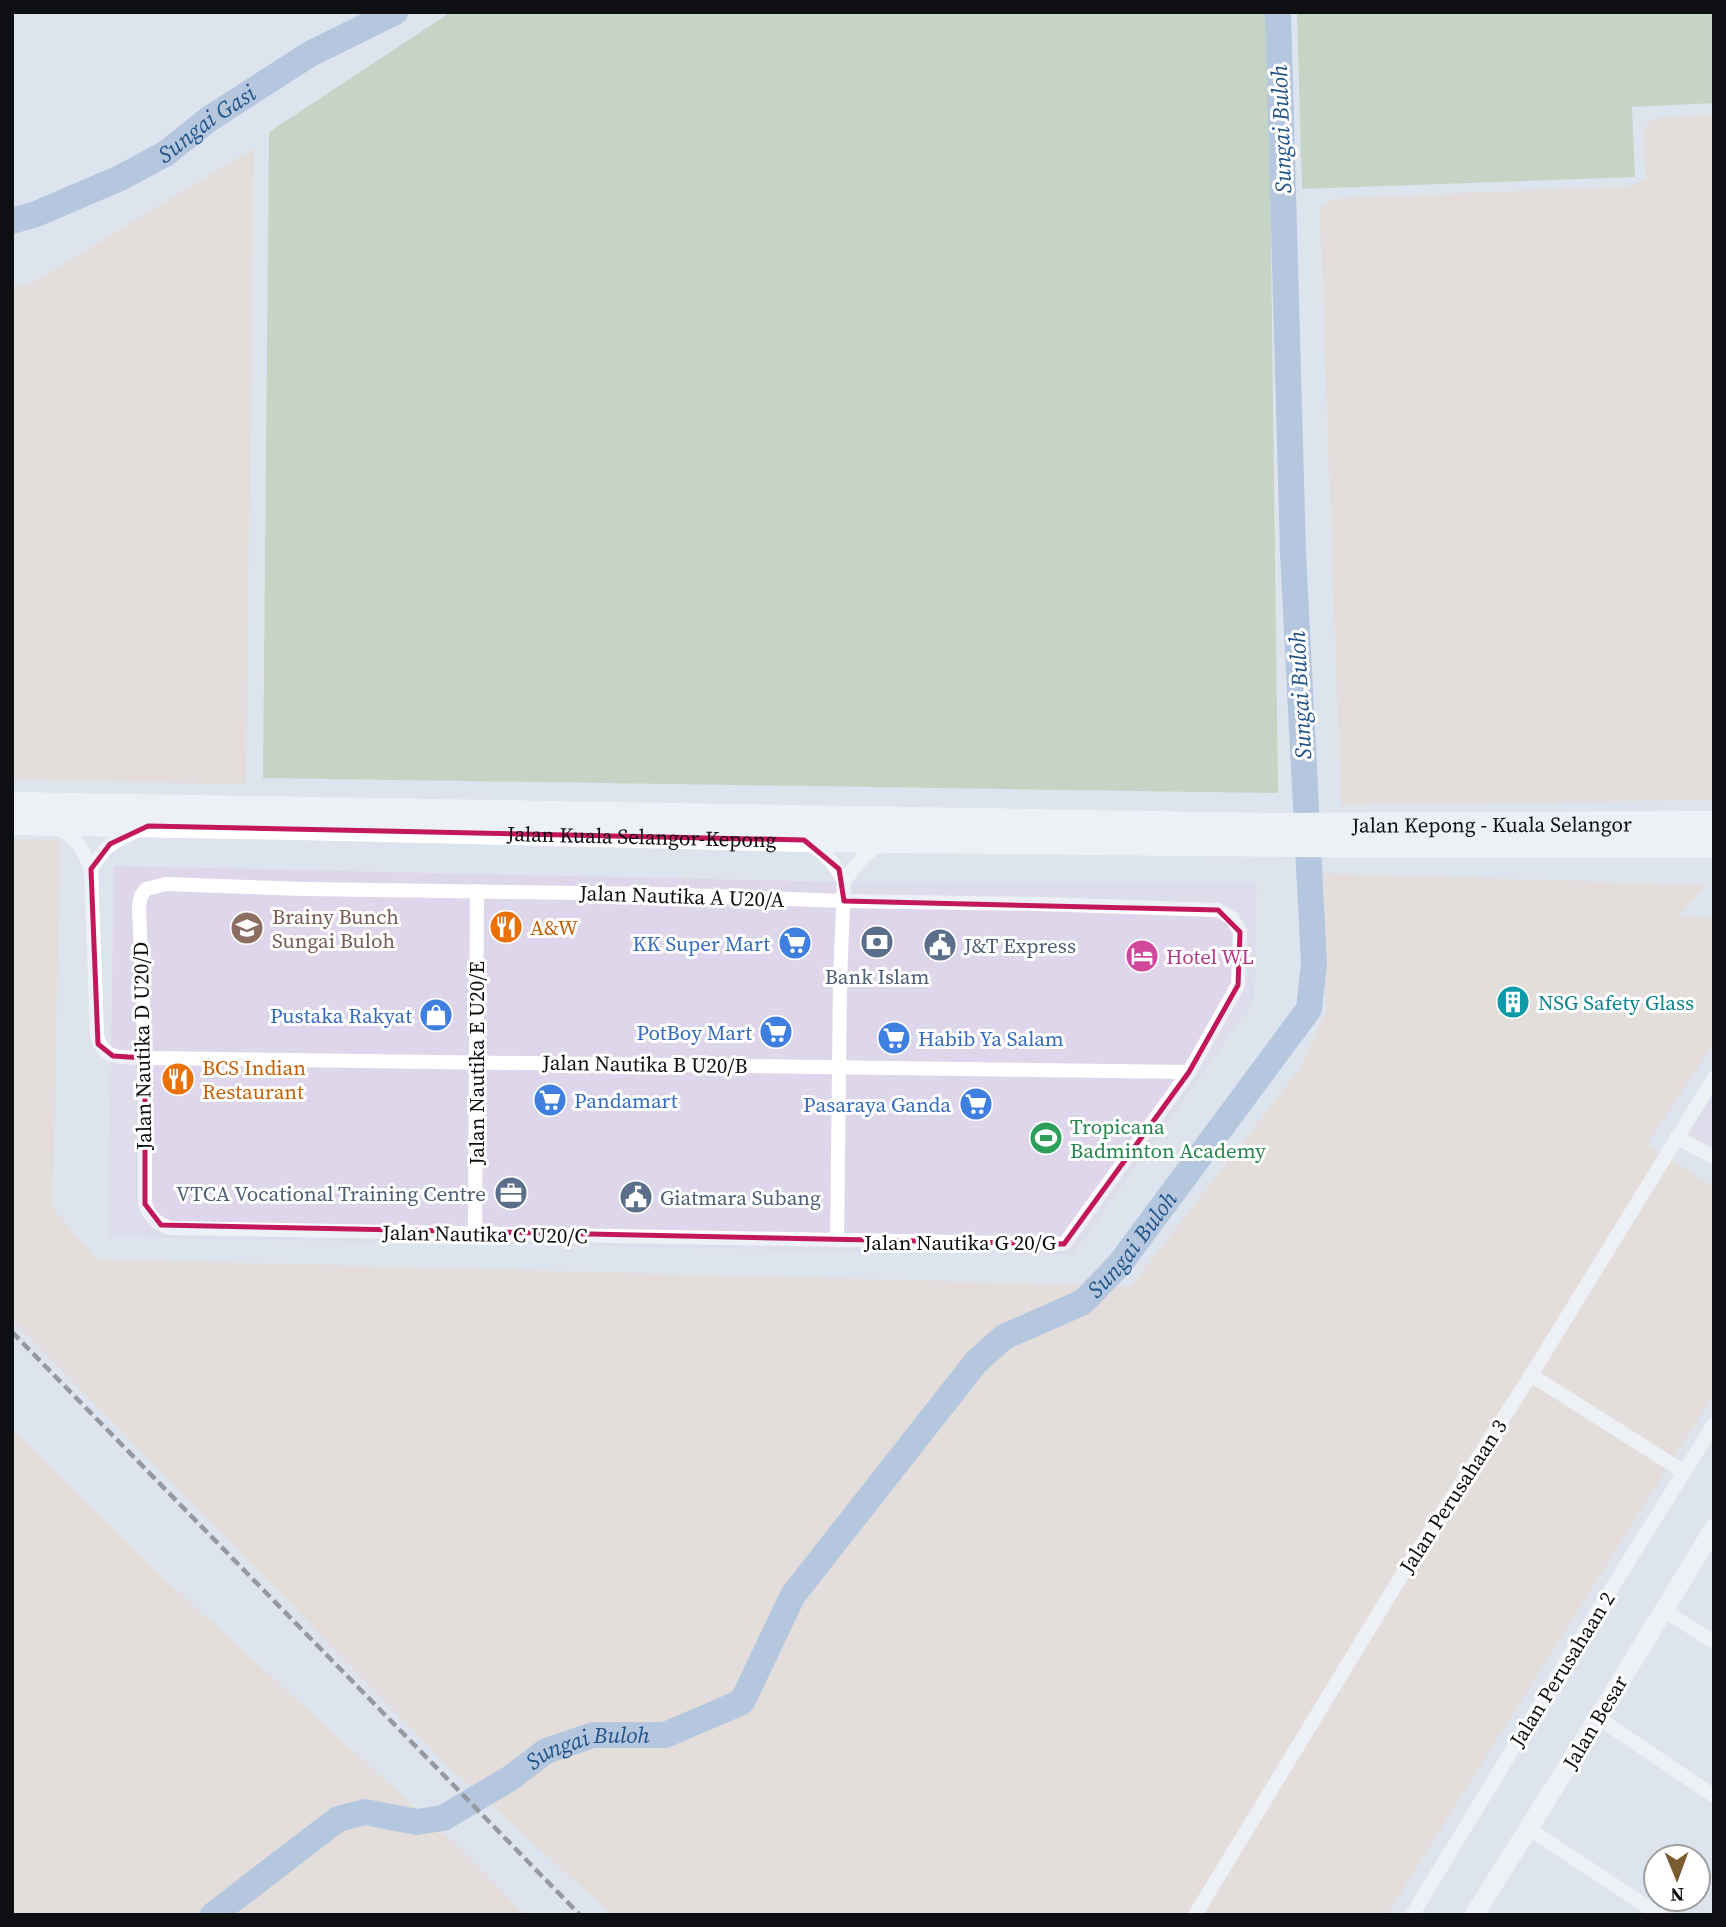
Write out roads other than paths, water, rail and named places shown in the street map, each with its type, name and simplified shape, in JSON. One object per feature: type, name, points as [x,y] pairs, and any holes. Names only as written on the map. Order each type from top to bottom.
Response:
[{"type":"highway","name":"Jalan Kuala Selangor-Kepong","points":[[12,804],[1270,834]]},
{"type":"highway","name":"Jalan Kuala Selangor-Kepong","points":[[12,823],[887,841],[1270,834]]},
{"type":"highway","name":"Jalan Kepong - Kuala Selangor","points":[[1329,835],[1714,823]]},
{"type":"highway","name":"Jalan Kepong - Kuala Selangor","points":[[1270,834],[1714,846]]},
{"type":"street","points":[[47,823],[68,833],[78,842],[91,869]]},
{"type":"street","points":[[91,869],[110,844],[148,826]]},
{"type":"street","points":[[804,840],[829,858],[839,869],[844,882],[836,1241]]},
{"type":"street","points":[[844,882],[871,849],[887,841]]},
{"type":"street","name":"Jalan Nautika B U20/B","points":[[91,869],[98,1044],[103,1051],[118,1057],[1189,1072]]},
{"type":"street","name":"Jalan Nautika A U20/A","points":[[146,889],[166,884],[305,889],[657,894],[1218,910]]},
{"type":"street","name":"Jalan Nautika D U20/D","points":[[145,1204],[145,1058],[139,906],[146,889]]},
{"type":"street","name":"Jalan Nautika E U20/E","points":[[475,1234],[477,891]]},
{"type":"street","name":"Jalan Nautika G 20/G","points":[[836,1241],[1065,1244],[1189,1072],[1238,985],[1240,932],[1231,918],[1218,910]]},
{"type":"street","name":"Jalan Perusahaan 3","points":[[1195,1915],[1405,1570],[1531,1375],[1714,1078]]},
{"type":"street","points":[[1676,1137],[1714,1157]]},
{"type":"street","name":"Jalan Nautika C U20/C","points":[[145,1204],[154,1219],[170,1228],[836,1241]]},
{"type":"street","points":[[1531,1375],[1684,1472]]},
{"type":"street","name":"Jalan Perusahaan 2","points":[[1412,1915],[1714,1424]]},
{"type":"street","name":"Jalan Besar","points":[[1474,1915],[1530,1829],[1714,1528]]},
{"type":"street","points":[[1663,1610],[1714,1642]]},
{"type":"street","points":[[1598,1718],[1714,1796]]},
{"type":"street","points":[[1530,1829],[1660,1915]]},
{"type":"waterway","name":"Sungai Gasi","points":[[12,221],[36,214],[120,178],[165,154],[209,119],[310,54],[395,12]]},
{"type":"waterway","name":"Sungai Buloh","points":[[213,1915],[338,1819],[365,1812],[417,1822],[443,1818],[509,1779],[546,1751],[593,1735],[665,1735],[742,1702],[793,1595],[976,1362],[1004,1337],[1083,1302],[1119,1265],[1309,1009],[1314,964],[1293,553],[1278,12]]},
{"type":"railway","points":[[12,1332],[580,1915]]},
{"type":"place","name":"A&W","points":[[506,927]]},
{"type":"place","name":"Brainy Bunch Sungai Buloh","points":[[247,928]]},
{"type":"place","name":"Bank Islam","points":[[877,942]]},
{"type":"place","name":"KK Super Mart","points":[[795,943]]},
{"type":"place","name":"J&T Express","points":[[940,945]]},
{"type":"place","name":"Hotel WL","points":[[1142,956]]},
{"type":"place","name":"NSG Safety Glass","points":[[1513,1002]]},
{"type":"place","name":"Pustaka Rakyat","points":[[436,1015]]},
{"type":"place","name":"PotBoy Mart","points":[[776,1032]]},
{"type":"place","name":"Habib Ya Salam","points":[[894,1038]]},
{"type":"place","name":"BCS Indian Restaurant","points":[[178,1079]]},
{"type":"place","name":"Pandamart","points":[[550,1100]]},
{"type":"place","name":"Pasaraya Ganda","points":[[976,1104]]},
{"type":"place","name":"Tropicana Badminton Academy","points":[[1046,1138]]},
{"type":"place","name":"VTCA Vocational Training Centre","points":[[511,1193]]},
{"type":"place","name":"Giatmara Subang","points":[[636,1197]]}]
